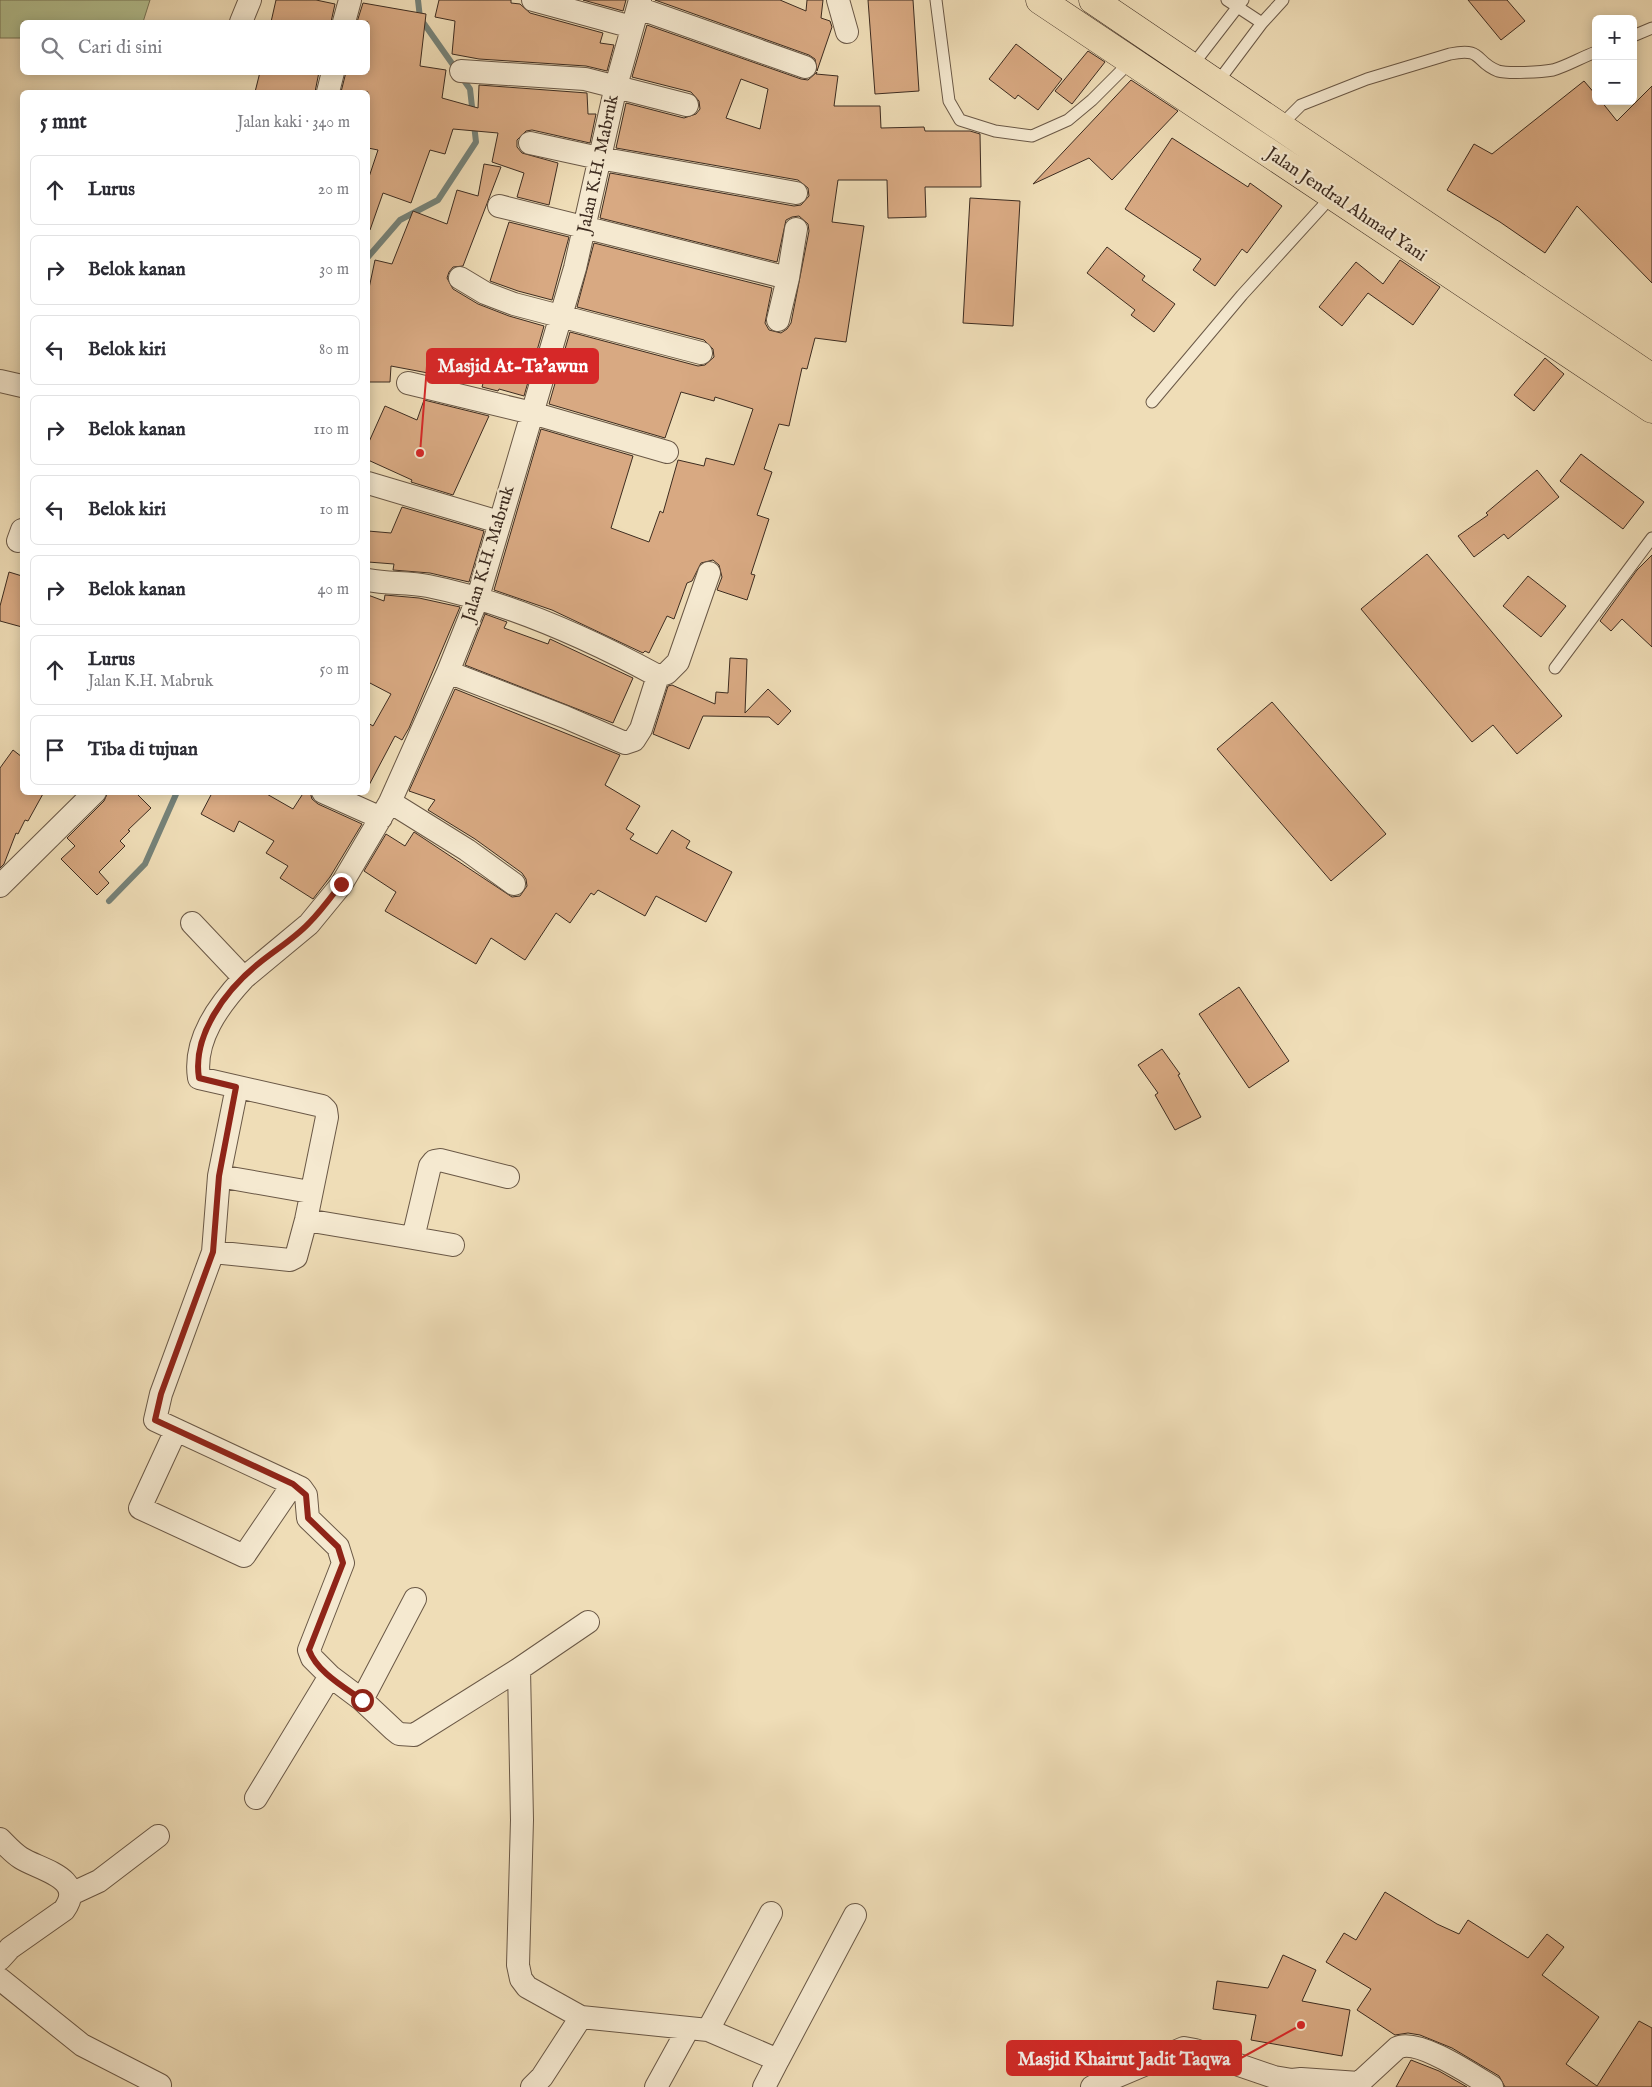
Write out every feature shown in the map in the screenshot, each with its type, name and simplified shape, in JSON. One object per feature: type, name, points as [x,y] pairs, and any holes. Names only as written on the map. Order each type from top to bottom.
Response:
[{"type":"highway","name":"Jalan Jendral Ahmad Yani","points":[[1040,0],[1652,409]]},
{"type":"highway","name":"Jalan Jendral Ahmad Yani","points":[[1093,0],[1652,378]]},
{"type":"street","points":[[241,20],[250,0]]},
{"type":"street","points":[[345,20],[350,0]]},
{"type":"street","points":[[533,0],[637,11],[805,67]]},
{"type":"street","points":[[838,0],[847,32]]},
{"type":"street","name":"Jalan K.H. Mabruk","points":[[236,1087],[199,1078],[197,1063],[207,1029],[217,1011],[244,978],[309,924],[341,884],[386,810],[448,672],[478,597],[562,315],[584,229],[616,86],[637,11]]},
{"type":"street","points":[[461,71],[585,79],[687,105]]},
{"type":"street","points":[[328,90],[331,75]]},
{"type":"street","points":[[530,143],[599,158],[796,193]]},
{"type":"street","points":[[499,206],[584,229],[788,278]]},
{"type":"street","points":[[778,320],[788,278],[796,229]]},
{"type":"street","points":[[460,278],[485,293],[514,304],[701,352]]},
{"type":"street","points":[[0,381],[20,386]]},
{"type":"street","points":[[408,383],[532,413],[667,452]]},
{"type":"street","points":[[370,484],[499,522]]},
{"type":"street","points":[[370,580],[426,585],[478,597],[606,648],[658,676],[667,673],[678,662],[709,572]]},
{"type":"street","points":[[448,672],[565,717],[625,743],[634,740],[641,729],[658,676]]},
{"type":"street","points":[[0,886],[92,795]]},
{"type":"street","points":[[334,795],[386,810],[467,850],[514,884]]},
{"type":"street","points":[[192,923],[244,978]]},
{"type":"street","points":[[213,1252],[293,1259],[306,1220],[310,1192],[327,1117],[326,1110],[322,1106],[236,1087],[219,1176],[213,1252],[157,1408],[155,1420],[293,1484],[306,1495],[308,1518],[338,1547],[343,1563],[309,1650],[312,1658],[330,1676],[362,1700],[399,1734],[414,1735],[519,1669],[588,1622]]},
{"type":"street","points":[[414,1238],[430,1166],[434,1161],[440,1160],[508,1177]]},
{"type":"street","points":[[219,1176],[310,1192]]},
{"type":"street","points":[[306,1220],[453,1245]]},
{"type":"street","points":[[176,1430],[140,1508],[244,1556],[293,1484]]},
{"type":"street","points":[[362,1700],[415,1599]]},
{"type":"street","points":[[519,1669],[522,1820],[518,1964],[521,1979],[527,1988],[581,2017],[698,2030],[778,2060]]},
{"type":"street","points":[[256,1798],[330,1676]]},
{"type":"street","points":[[71,1894],[99,1881],[158,1836]]},
{"type":"street","points":[[0,1839],[21,1858],[62,1878],[69,1886],[71,1894],[70,1902],[64,1910],[10,1948],[0,1959]]},
{"type":"street","points":[[656,2087],[698,2030],[772,1913]]},
{"type":"street","points":[[764,2087],[855,1915]]},
{"type":"street","points":[[0,1979],[82,2045],[160,2085]]},
{"type":"street","points":[[532,2087],[542,2076],[581,2017]]},
{"type":"street","points":[[1092,2087],[1184,2048],[1292,2083],[1323,2080],[1355,2084],[1362,2082],[1397,2048],[1403,2046],[1414,2047],[1440,2057],[1492,2087]]},
{"type":"lane","points":[[936,0],[949,101],[960,120],[969,123],[995,130],[1032,136],[1068,120],[1092,100],[1131,61]]},
{"type":"lane","points":[[1227,0],[1240,3],[1262,23]]},
{"type":"lane","points":[[1217,83],[1262,23],[1283,0]]},
{"type":"lane","points":[[1192,66],[1240,3]]},
{"type":"lane","points":[[1637,34],[1652,28]]},
{"type":"lane","points":[[1280,126],[1301,105],[1367,79],[1450,54],[1464,52],[1476,54],[1493,69],[1508,72],[1552,70],[1592,54]]},
{"type":"lane","points":[[1152,402],[1242,295],[1332,196]]},
{"type":"lane","points":[[1555,668],[1652,538]]},
{"type":"green space","points":[[0,0],[150,0],[144,20],[20,20],[20,38],[0,38]]},
{"type":"building","points":[[276,0],[316,0],[335,4],[331,20],[271,20]]},
{"type":"building","points":[[439,0],[511,0],[511,3],[520,4],[530,13],[603,33],[600,43],[614,45],[607,71],[586,66],[479,59],[452,54],[455,21],[435,17]]},
{"type":"building","points":[[583,0],[626,0],[623,11]]},
{"type":"building","points":[[655,0],[780,0],[806,11],[807,0],[823,0],[821,18],[830,21],[832,27],[817,71],[815,59],[809,55]]},
{"type":"building","points":[[868,0],[913,0],[919,91],[875,94]]},
{"type":"building","points":[[1468,0],[1507,0],[1525,21],[1501,40]]},
{"type":"building","points":[[363,3],[426,14],[420,66],[446,70],[442,98],[478,108],[479,85],[587,93],[588,114],[596,114],[590,143],[532,130],[526,131],[517,140],[517,147],[522,153],[558,163],[549,205],[517,197],[524,173],[492,162],[498,133],[453,129],[445,154],[430,150],[411,203],[383,193],[370,230],[370,174],[378,150],[370,148],[370,90],[342,90],[345,75],[370,75],[370,20],[358,20]]},
{"type":"building","points":[[647,25],[801,79],[808,80],[817,72],[816,74],[838,76],[834,106],[880,106],[881,128],[924,127],[925,131],[970,131],[980,134],[981,187],[925,187],[926,217],[888,218],[887,180],[838,180],[832,222],[864,226],[846,342],[815,338],[807,369],[802,368],[789,426],[779,424],[764,469],[772,472],[757,515],[769,519],[751,574],[755,575],[747,600],[717,590],[722,577],[719,565],[713,560],[701,563],[692,581],[687,583],[674,619],[667,616],[649,653],[645,651],[643,653],[552,610],[494,590],[541,429],[633,456],[611,528],[649,542],[660,511],[663,513],[678,460],[704,466],[706,458],[734,465],[753,409],[715,397],[714,401],[681,392],[665,438],[549,404],[570,332],[698,366],[705,365],[714,357],[713,349],[704,340],[577,307],[594,243],[772,288],[765,323],[769,330],[781,333],[791,323],[809,231],[808,224],[799,216],[786,220],[777,262],[600,218],[610,173],[794,206],[801,205],[809,196],[808,188],[798,180],[616,148],[626,103],[684,118],[696,114],[700,109],[699,101],[691,92],[632,77]],"holes":[[[741,79],[768,89],[760,129],[726,118]]]},
{"type":"building","points":[[1016,44],[1062,79],[1038,110],[1018,95],[1015,99],[989,79]]},
{"type":"building","points":[[1088,51],[1105,62],[1072,104],[1055,91]]},
{"type":"building","points":[[259,75],[318,75],[315,90],[256,90]]},
{"type":"building","points":[[1131,80],[1178,111],[1112,180],[1089,158],[1033,184]]},
{"type":"building","points":[[1584,81],[1592,90],[1592,105],[1604,105],[1617,121],[1633,105],[1637,105],[1637,101],[1652,86],[1652,283],[1577,206],[1545,253],[1500,222],[1447,190],[1474,144],[1492,154]]},
{"type":"building","points":[[1172,138],[1248,187],[1250,183],[1282,206],[1247,253],[1242,249],[1215,286],[1193,270],[1201,259],[1125,209]]},
{"type":"building","points":[[484,164],[501,167],[463,266],[453,267],[447,278],[453,289],[478,304],[509,316],[544,326],[524,396],[499,389],[498,391],[482,387],[486,373],[451,364],[448,379],[391,366],[390,382],[370,382],[370,284],[375,260],[392,264],[413,211],[447,224],[457,190],[478,196]]},
{"type":"building","points":[[970,198],[1020,201],[1013,326],[963,323]]},
{"type":"building","points":[[509,222],[569,237],[552,300],[490,281]]},
{"type":"building","points":[[1107,247],[1145,276],[1142,280],[1175,304],[1154,332],[1131,315],[1135,310],[1087,273]]},
{"type":"building","points":[[1400,260],[1440,287],[1413,325],[1368,293],[1342,326],[1319,307],[1356,262],[1383,284]]},
{"type":"building","points":[[1545,358],[1564,374],[1534,411],[1514,395]]},
{"type":"building","points":[[424,400],[489,416],[453,495],[411,482],[412,480],[370,461],[370,440],[385,406],[417,420]]},
{"type":"building","points":[[1581,454],[1644,502],[1623,529],[1560,481]]},
{"type":"building","points":[[1537,470],[1559,497],[1508,539],[1504,534],[1474,557],[1458,536],[1488,515],[1486,513]]},
{"type":"building","points":[[402,507],[484,531],[469,582],[430,573],[393,570],[394,564],[370,562],[370,531],[391,533]]},
{"type":"building","points":[[1427,554],[1562,716],[1517,754],[1493,725],[1472,742],[1361,609]]},
{"type":"building","points":[[1652,555],[1652,647],[1622,619],[1611,631],[1600,621],[1637,570]]},
{"type":"building","points":[[9,572],[20,575],[20,626],[0,621],[0,606]]},
{"type":"building","points":[[1528,576],[1566,606],[1541,637],[1503,606]]},
{"type":"building","points":[[385,595],[419,598],[460,607],[409,728],[402,740],[395,736],[370,783],[370,724],[373,726],[391,694],[370,683],[370,596],[384,601]]},
{"type":"building","points":[[485,614],[507,622],[504,628],[548,644],[550,639],[633,678],[613,723],[465,665]]},
{"type":"building","points":[[730,658],[747,659],[745,713],[768,689],[791,711],[778,725],[769,717],[703,716],[689,749],[653,734],[668,686],[672,685],[715,704],[716,692],[728,693]]},
{"type":"building","points":[[455,689],[620,755],[605,785],[640,806],[626,829],[634,834],[630,839],[657,854],[672,830],[690,841],[686,848],[732,872],[706,922],[656,896],[645,916],[598,890],[594,895],[591,893],[570,923],[556,913],[525,960],[491,938],[476,964],[385,911],[396,892],[364,871],[386,834],[405,846],[414,832],[512,897],[520,896],[527,886],[526,879],[522,873],[475,839],[428,810],[435,800],[409,791]]},
{"type":"building","points":[[1272,702],[1386,834],[1331,881],[1217,749]]},
{"type":"building","points":[[13,750],[20,755],[20,795],[42,795],[28,821],[25,820],[18,834],[16,833],[4,864],[0,868],[0,768]]},
{"type":"building","points":[[107,795],[138,795],[151,808],[128,830],[130,831],[120,841],[125,846],[99,872],[109,883],[97,895],[61,859],[75,846],[67,838],[104,801]]},
{"type":"building","points":[[211,795],[268,795],[293,809],[302,795],[311,795],[312,799],[318,804],[362,824],[330,877],[313,899],[280,878],[288,866],[266,853],[274,841],[239,821],[234,832],[201,814]]},
{"type":"building","points":[[1239,987],[1289,1061],[1249,1088],[1199,1014]]},
{"type":"building","points":[[1162,1049],[1180,1074],[1178,1075],[1201,1117],[1175,1130],[1155,1095],[1158,1093],[1138,1065]]},
{"type":"building","points":[[1385,1892],[1437,1924],[1459,1934],[1468,1920],[1528,1958],[1547,1934],[1564,1947],[1542,1975],[1599,2017],[1566,2064],[1597,2086],[1639,2021],[1652,2028],[1652,2087],[1505,2087],[1499,2076],[1452,2048],[1420,2035],[1408,2033],[1395,2035],[1357,2010],[1371,1989],[1326,1962],[1344,1933],[1356,1940]]},
{"type":"building","points":[[1283,1955],[1316,1970],[1302,2001],[1350,2010],[1342,2056],[1251,2040],[1256,2015],[1213,2009],[1217,1981],[1268,1988]]},
{"type":"building","points":[[1411,2060],[1439,2071],[1467,2087],[1396,2087]]},
{"type":"waterway","points":[[370,255],[400,220],[438,200],[476,142],[470,89],[420,18],[418,0]]},
{"type":"waterway","points":[[109,901],[145,864],[176,795]]},
{"type":"place","name":"Masjid At-Ta'awun","points":[[420,453]]},
{"type":"place","name":"Masjid Khairut Jadit Taqwa","points":[[1301,2025]]},
{"type":"route","points":[[341,884],[309,924],[257,965],[228,994],[207,1029],[200,1048],[197,1063],[199,1078],[236,1087],[219,1176],[213,1252],[161,1394],[155,1420],[301,1488],[306,1495],[308,1503],[308,1518],[311,1523],[338,1547],[343,1563],[309,1650],[312,1658],[330,1676],[362,1700]]}]
